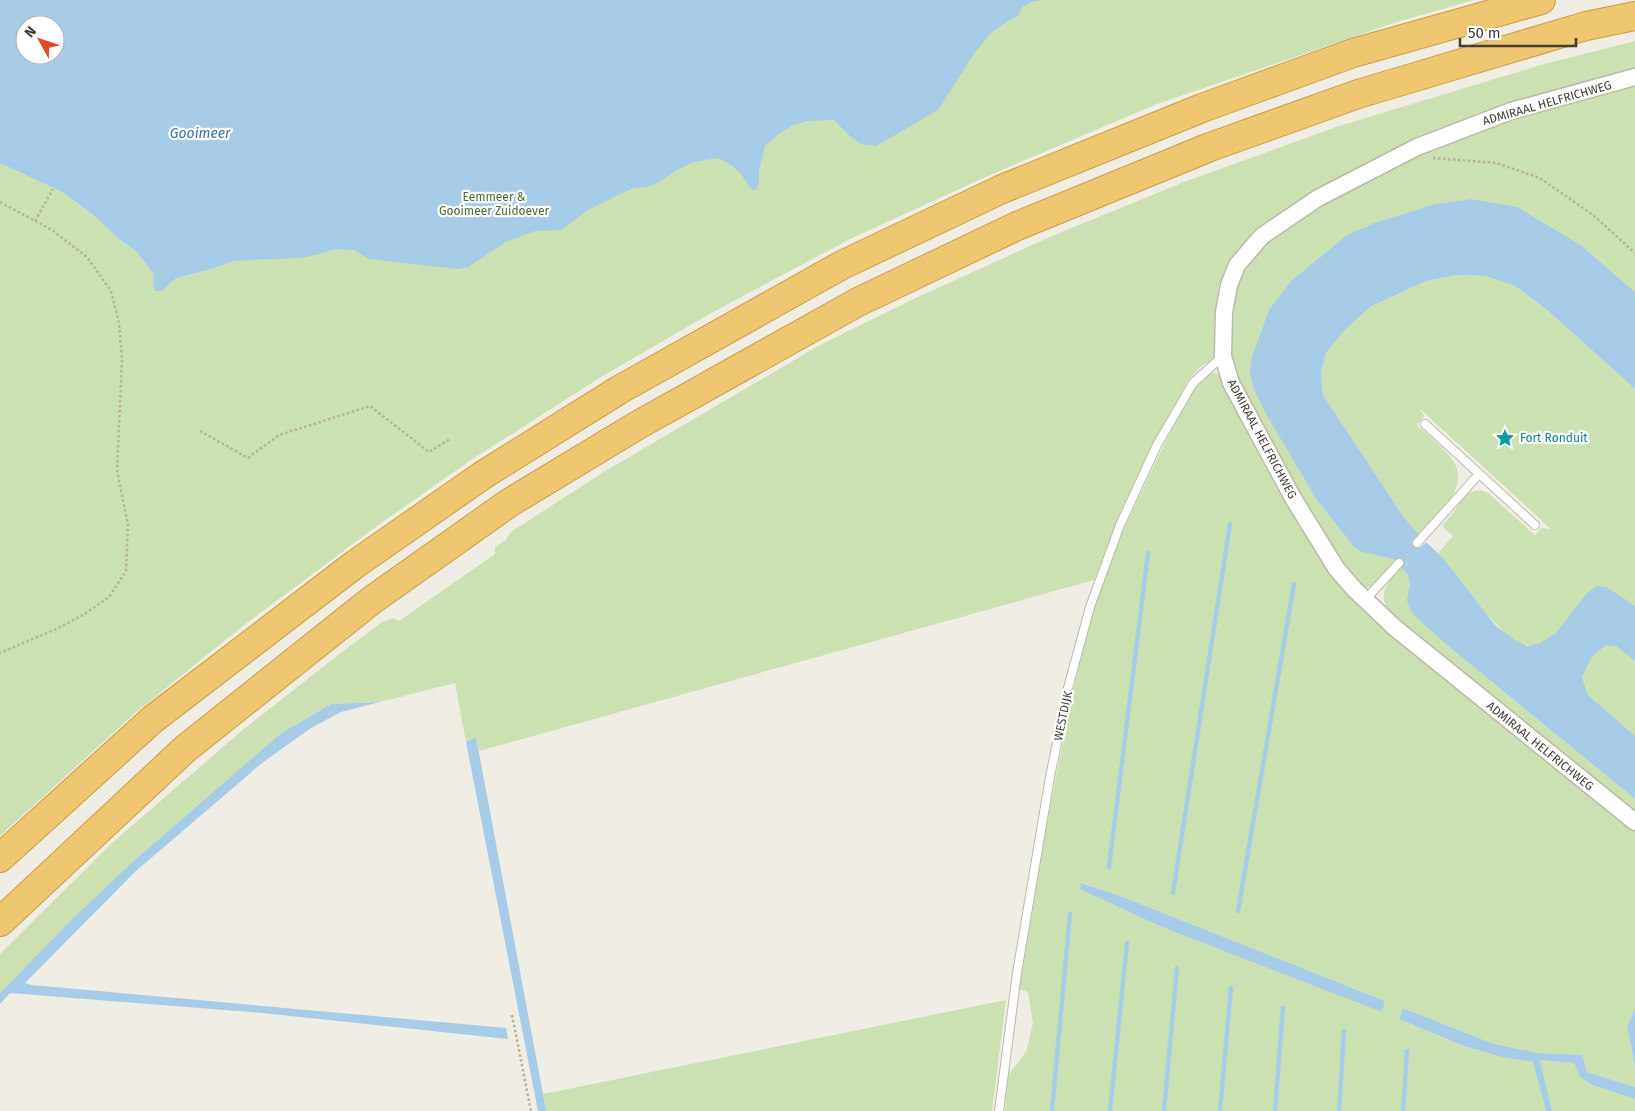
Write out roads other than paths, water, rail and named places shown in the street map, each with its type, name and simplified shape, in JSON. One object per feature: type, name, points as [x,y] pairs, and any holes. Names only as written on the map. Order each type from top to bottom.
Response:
[{"type":"highway","points":[[0,858],[153,719],[354,565],[483,475],[619,390],[842,265],[1002,190],[1202,108],[1353,53],[1541,0]]},
{"type":"highway","points":[[0,922],[185,749],[372,600],[509,503],[638,425],[858,302],[1017,226],[1220,144],[1358,94],[1586,26],[1635,16]]},
{"type":"street","name":"ADMIRAAL HELFRICHWEG","points":[[1635,77],[1494,116],[1400,156],[1318,198],[1262,236],[1237,265],[1229,285],[1224,312],[1223,356],[1231,383],[1293,498],[1336,568],[1365,600],[1394,627],[1635,822]]},
{"type":"lane","name":"WESTDIJK","points":[[999,1111],[1019,964],[1048,787],[1068,688],[1090,607],[1120,525],[1157,445],[1193,383],[1223,356]]},
{"type":"lane","points":[[1425,424],[1535,525]]},
{"type":"lane","points":[[1417,544],[1479,474]]},
{"type":"lane","points":[[1365,600],[1399,563]]},
{"type":"water","name":"Gooimeer","points":[[0,0],[1042,0],[1022,7],[1018,16],[991,33],[976,51],[938,110],[876,146],[861,144],[834,120],[808,121],[794,125],[780,133],[765,146],[759,170],[759,183],[755,190],[752,190],[740,173],[730,164],[718,158],[694,162],[648,187],[633,188],[588,210],[561,230],[535,231],[506,242],[468,267],[458,269],[369,259],[354,250],[335,249],[301,258],[234,261],[175,279],[162,291],[155,291],[153,273],[136,251],[119,239],[91,213],[62,192],[0,163]]},
{"type":"water","points":[[1471,199],[1517,207],[1582,246],[1635,292],[1635,389],[1546,309],[1515,286],[1486,276],[1457,275],[1426,281],[1370,307],[1344,331],[1326,353],[1321,373],[1323,395],[1403,516],[1419,535],[1414,541],[1421,547],[1426,542],[1443,558],[1496,626],[1515,640],[1527,646],[1540,643],[1556,633],[1587,593],[1597,586],[1606,587],[1635,606],[1635,661],[1616,646],[1606,645],[1592,657],[1582,677],[1588,695],[1635,736],[1635,799],[1448,646],[1414,615],[1407,600],[1410,585],[1408,575],[1393,559],[1362,552],[1354,547],[1317,500],[1269,419],[1254,389],[1250,374],[1251,360],[1269,310],[1292,280],[1347,235],[1374,223],[1435,204]]},
{"type":"water","points":[[380,702],[341,712],[311,728],[262,763],[136,871],[25,983],[506,1028],[508,1039],[262,1013],[10,993],[0,1004],[0,993],[71,920],[129,865],[280,734],[331,704]]},
{"type":"water","points":[[476,737],[546,1111],[538,1111],[466,742]]},
{"type":"water","points":[[1081,883],[1118,895],[1385,1001],[1382,1012],[1157,925],[1080,889]]},
{"type":"water","points":[[1403,1008],[1494,1044],[1539,1053],[1582,1055],[1587,1072],[1635,1087],[1635,1099],[1590,1084],[1580,1077],[1574,1063],[1540,1060],[1552,1111],[1546,1111],[1533,1062],[1502,1057],[1463,1046],[1399,1019]]},
{"type":"water","points":[[1635,1010],[1635,1066],[1627,1026]]},
{"type":"waterway","points":[[1173,893],[1230,524]]},
{"type":"waterway","points":[[1109,867],[1148,553]]},
{"type":"waterway","points":[[1238,911],[1294,584]]},
{"type":"waterway","points":[[1052,1111],[1070,914]]},
{"type":"waterway","points":[[1110,1111],[1127,943]]},
{"type":"waterway","points":[[1164,1111],[1177,968]]},
{"type":"waterway","points":[[1220,1111],[1231,988]]},
{"type":"waterway","points":[[1275,1111],[1283,1008]]},
{"type":"waterway","points":[[1339,1111],[1344,1031]]},
{"type":"waterway","points":[[1403,1111],[1407,1051]]},
{"type":"place","name":"Fort Ronduit","points":[[1505,438]]},
{"type":"park label","name":"Eemmeer & Gooimeer Zuidoever","points":[[494,204]]}]
